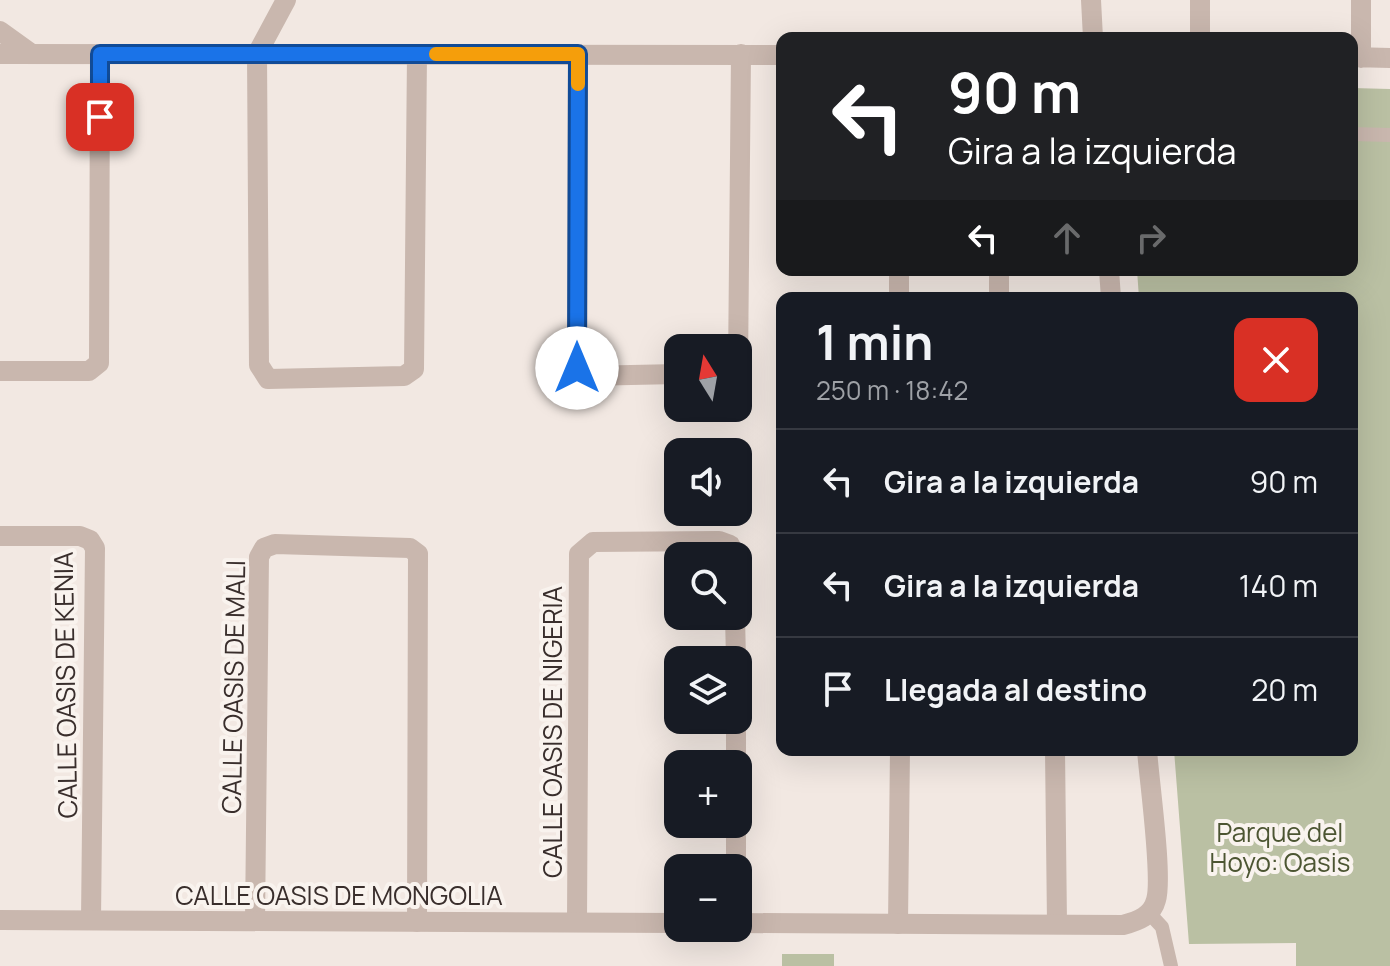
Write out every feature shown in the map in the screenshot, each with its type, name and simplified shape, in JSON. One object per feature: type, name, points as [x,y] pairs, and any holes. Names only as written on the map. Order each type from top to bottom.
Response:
[{"type":"street","points":[[286,0],[257,54],[259,365],[263,375],[272,379],[404,376],[414,369],[417,54]]},
{"type":"street","points":[[1091,0],[1093,32]]},
{"type":"street","points":[[1200,0],[1200,32]]},
{"type":"street","points":[[1358,35],[1361,0]]},
{"type":"street","points":[[0,31],[32,54]]},
{"type":"street","points":[[0,54],[776,55]]},
{"type":"street","points":[[0,371],[89,371],[99,363],[100,54]]},
{"type":"street","points":[[578,54],[577,368],[584,376],[664,374]]},
{"type":"street","points":[[738,334],[741,54]]},
{"type":"street","points":[[1358,58],[1390,58]]},
{"type":"street","name":"CALLE OASIS DE KENIA","points":[[0,536],[80,536],[90,540],[95,548],[91,920]]},
{"type":"street","name":"CALLE OASIS DE NIGERIA","points":[[577,922],[579,554],[586,544],[664,542]]},
{"type":"street","name":"CALLE OASIS DE NIGERIA","points":[[675,542],[722,542]]},
{"type":"street","name":"CALLE OASIS DE MALI","points":[[255,921],[259,557],[264,548],[275,544],[410,548],[418,554],[417,922]]},
{"type":"street","points":[[898,924],[900,756]]},
{"type":"street","points":[[1055,756],[1057,924]]},
{"type":"street","points":[[752,923],[1123,925],[1149,913],[1158,889],[1147,756]]},
{"type":"street","name":"CALLE OASIS DE MONGOLIA","points":[[0,920],[664,923]]},
{"type":"lane","points":[[1358,134],[1390,135]]},
{"type":"lane","points":[[1149,913],[1162,927],[1171,966]]},
{"type":"green space","name":"Parque del Hoyo: Oasis","points":[[1358,88],[1390,89],[1390,966],[1296,966],[1296,943],[1189,944],[1174,756],[1358,756],[1358,292],[1139,292],[1137,276],[1358,276]]},
{"type":"green space","points":[[782,954],[834,954],[834,966],[782,966]]},
{"type":"slow traffic","points":[[436,54],[578,54],[578,84]]},
{"type":"route","points":[[100,117],[100,54],[578,54],[577,368]]}]
